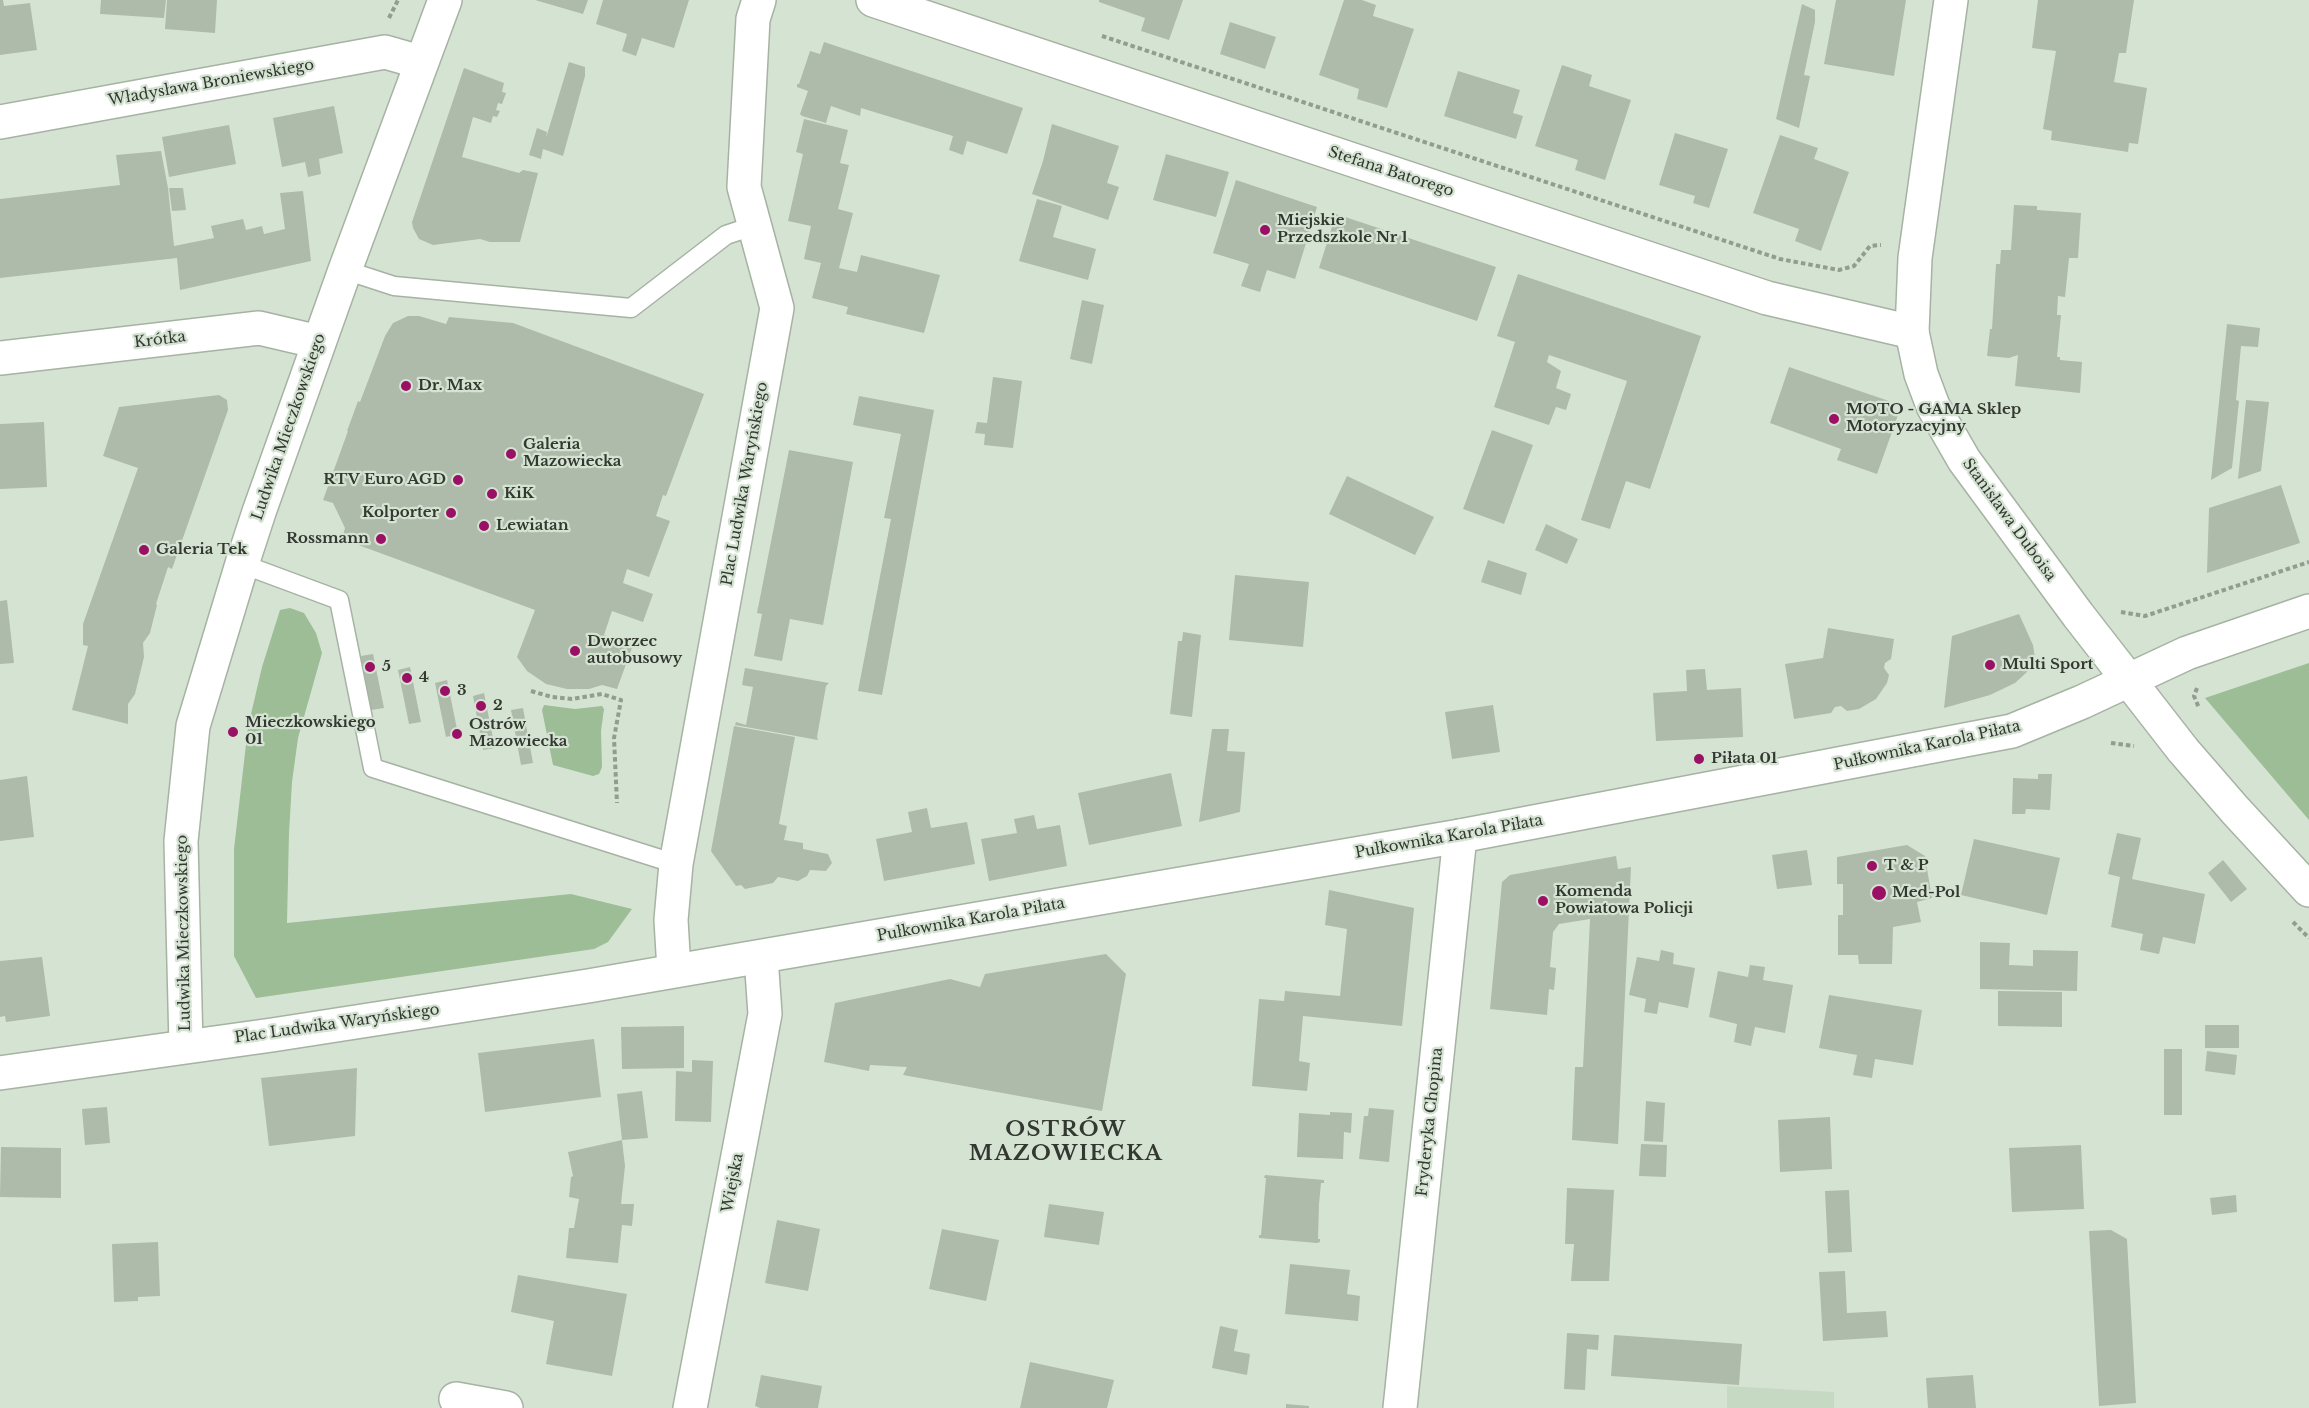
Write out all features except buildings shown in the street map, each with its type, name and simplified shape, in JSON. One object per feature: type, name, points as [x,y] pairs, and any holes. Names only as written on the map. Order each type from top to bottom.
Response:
[{"type":"street","name":"Ludwika Mieczkowskiego","points":[[186,1046],[181,841],[193,726],[242,564],[319,342],[420,62],[445,0]]},
{"type":"street","name":"Plac Ludwika Waryńskiego","points":[[674,970],[671,920],[676,864],[777,308],[744,187],[753,19],[759,0]]},
{"type":"street","name":"Stefana Batorego","points":[[873,0],[1767,298],[1912,332]]},
{"type":"street","name":"Stanisława Duboisa","points":[[1951,0],[1915,258],[1912,332],[1921,374],[1934,406],[1964,460],[2128,680],[2190,759],[2309,890]]},
{"type":"street","name":"Władysława Broniewskiego","points":[[0,122],[385,52],[420,62]]},
{"type":"street","name":"Krótka","points":[[0,358],[258,328],[319,342]]},
{"type":"street","name":"Pułkownika Karola Piłata","points":[[760,957],[1460,837],[2012,731],[2082,702],[2187,653],[2309,611]]},
{"type":"street","name":"Fryderyka Chopina","points":[[1400,1408],[1460,837]]},
{"type":"street","name":"Plac Ludwika Waryńskiego","points":[[0,1073],[272,1035],[760,957]]},
{"type":"street","name":"Wiejska","points":[[690,1408],[765,1014],[760,957]]},
{"type":"street","points":[[456,1399],[506,1408]]},
{"type":"lane","points":[[345,270],[394,286],[631,308],[726,235],[756,225]]},
{"type":"lane","points":[[242,564],[339,600],[373,768],[676,864]]},
{"type":"path","points":[[1094,33],[1780,259],[1839,270],[1854,266],[1870,246],[1888,244]]},
{"type":"path","points":[[2119,612],[2145,616],[2309,562]]},
{"type":"path","points":[[2200,712],[2194,696],[2201,679]]},
{"type":"path","points":[[531,691],[552,697],[572,699],[602,694],[621,700],[614,738],[617,803]]},
{"type":"shaded area","points":[[1727,1386],[1834,1392],[1834,1408],[1727,1408]]},
{"type":"green space","points":[[290,608],[304,613],[316,633],[322,653],[298,738],[292,782],[287,923],[571,894],[632,909],[608,942],[594,949],[256,998],[234,956],[234,849],[248,727],[262,667],[280,610]]},
{"type":"green space","points":[[2309,663],[2309,820],[2205,698]]},
{"type":"green space","points":[[544,705],[575,709],[602,706],[604,709],[601,731],[602,767],[599,774],[593,776],[553,765],[542,710]]},
{"type":"place","name":"Miejskie Przedszkole Nr 1","points":[[1265,230]]},
{"type":"place","name":"Dr. Max","points":[[406,386]]},
{"type":"place","name":"MOTO - GAMA Sklep Motoryzacyjny","points":[[1834,419]]},
{"type":"place","name":"Galeria Mazowiecka","points":[[511,454]]},
{"type":"place","name":"RTV Euro AGD","points":[[458,480]]},
{"type":"place","name":"KiK","points":[[492,494]]},
{"type":"place","name":"Kolporter","points":[[451,513]]},
{"type":"place","name":"Lewiatan","points":[[484,526]]},
{"type":"place","name":"Rossmann","points":[[381,539]]},
{"type":"place","name":"Galeria Tek","points":[[144,550]]},
{"type":"place","name":"Dworzec autobusowy","points":[[575,651]]},
{"type":"place","name":"Multi Sport","points":[[1990,665]]},
{"type":"place","name":"5","points":[[370,667]]},
{"type":"place","name":"4","points":[[407,678]]},
{"type":"place","name":"3","points":[[445,691]]},
{"type":"place","name":"2","points":[[481,706]]},
{"type":"place","name":"Mieczkowskiego 01","points":[[233,732]]},
{"type":"place","name":"Ostrów Mazowiecka","points":[[457,734]]},
{"type":"place","name":"Piłata 01","points":[[1699,759]]},
{"type":"place","name":"T & P","points":[[1872,866]]},
{"type":"place","name":"Med-Pol","points":[[1879,893]]},
{"type":"place","name":"Komenda Powiatowa Policji","points":[[1543,901]]},
{"type":"district","name":"OSTRÓW MAZOWIECKA","points":[[1066,1142]]}]
